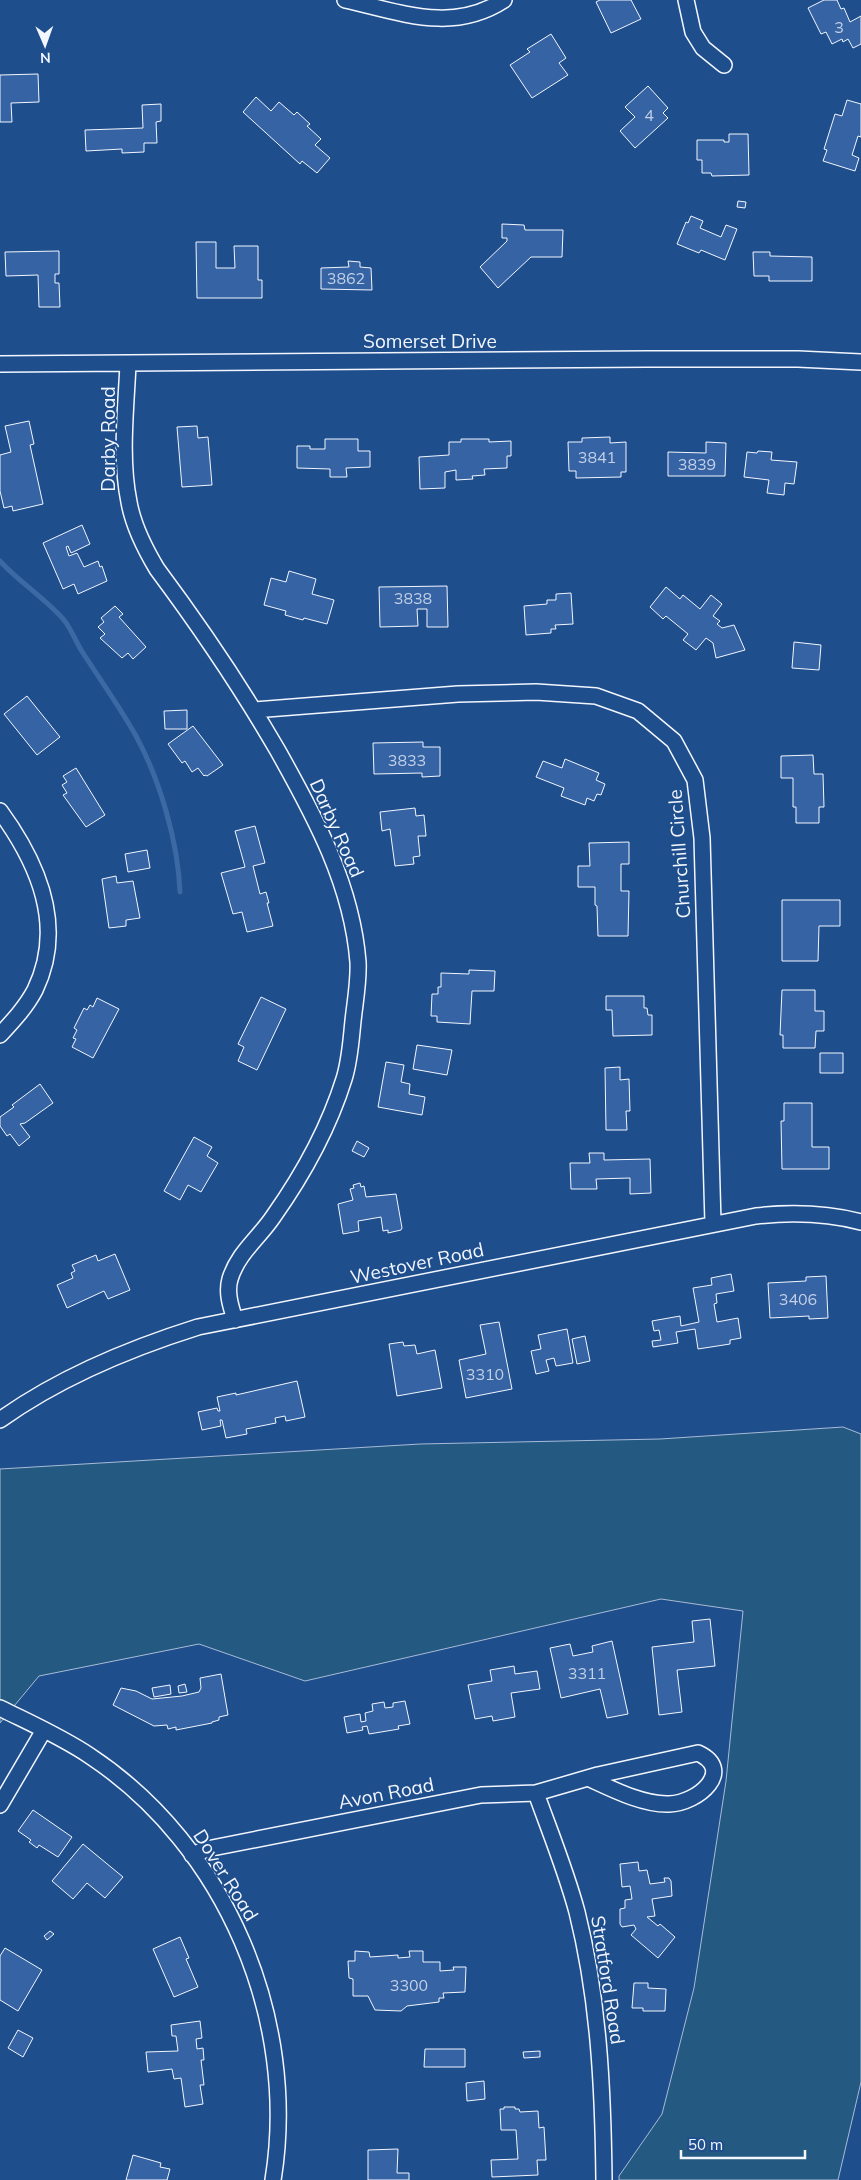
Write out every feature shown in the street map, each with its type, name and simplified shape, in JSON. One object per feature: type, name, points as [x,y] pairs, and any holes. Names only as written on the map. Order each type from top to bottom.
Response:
[{"type":"street","points":[[345,0],[401,14],[450,19],[467,17],[484,11],[504,0]]},
{"type":"street","points":[[686,0],[693,32],[703,48],[724,65]]},
{"type":"street","name":"Somerset Drive","points":[[0,364],[648,359],[798,359],[861,362]]},
{"type":"street","name":"Darby Road","points":[[128,364],[126,463],[128,501],[132,513],[157,569],[206,635],[254,710],[299,789],[329,850],[348,908],[354,937],[357,977],[350,1054],[337,1099],[300,1173],[272,1218],[244,1250],[236,1264],[229,1281],[229,1295],[236,1320]]},
{"type":"street","name":"Churchill Circle","points":[[254,710],[458,694],[536,692],[596,696],[638,711],[674,741],[695,780],[702,838],[714,1223]]},
{"type":"street","points":[[0,811],[25,850],[35,872],[43,891],[49,925],[48,944],[36,989],[16,1018],[0,1035]]},
{"type":"street","name":"Westover Road","points":[[0,1420],[44,1391],[120,1354],[146,1343],[198,1327],[756,1216],[801,1213],[861,1222]]},
{"type":"street","name":"Dover Road","points":[[0,1708],[90,1756],[147,1802],[175,1832],[223,1902],[240,1933],[266,2012],[277,2083],[278,2132],[273,2180]]},
{"type":"street","points":[[0,1805],[44,1730]]},
{"type":"street","name":"Avon Road","points":[[192,1855],[206,1849],[480,1795],[536,1793],[588,1778],[698,1753],[707,1757],[712,1767],[713,1775],[710,1785],[700,1795],[679,1804],[667,1804],[637,1798],[588,1778]]},
{"type":"street","name":"Stratford Road","points":[[536,1793],[566,1878],[581,1932],[600,2047],[604,2180]]},
{"type":"shaded area","points":[[843,1427],[861,1434],[861,2082],[838,2180],[619,2180],[619,2176],[662,2114],[694,1988],[726,1781],[743,1611],[661,1599],[305,1681],[199,1644],[39,1676],[0,1723],[0,1469],[420,1444],[660,1439]]},
{"type":"building","points":[[600,0],[631,0],[641,19],[611,33],[596,2]]},
{"type":"building","points":[[824,0],[837,0],[841,9],[844,8],[850,22],[861,16],[861,44],[853,48],[848,39],[843,42],[842,39],[832,44],[826,32],[821,34],[808,8]]},
{"type":"building","points":[[551,34],[566,58],[559,63],[568,75],[532,98],[510,65],[530,52],[527,49]]},
{"type":"building","points":[[38,74],[39,102],[11,103],[12,122],[0,122],[0,75]]},
{"type":"building","points":[[648,86],[668,108],[663,113],[668,118],[635,148],[620,131],[635,117],[625,107]]},
{"type":"building","points":[[256,97],[271,111],[279,102],[294,115],[297,112],[310,124],[307,126],[321,139],[315,145],[330,158],[317,173],[302,161],[300,164],[243,112]]},
{"type":"building","points":[[847,100],[861,104],[861,137],[858,136],[852,155],[859,158],[855,171],[823,161],[827,150],[824,149],[835,114],[842,116]]},
{"type":"building","points":[[161,104],[161,121],[156,122],[157,143],[144,143],[144,152],[122,153],[122,149],[86,151],[85,130],[143,128],[142,105]]},
{"type":"building","points":[[729,134],[748,134],[749,175],[712,176],[711,173],[702,173],[702,160],[697,160],[697,140],[724,140],[724,142],[729,142]]},
{"type":"building","points":[[738,201],[746,202],[745,208],[737,207]]},
{"type":"building","points":[[691,216],[703,221],[700,228],[721,237],[726,225],[737,229],[725,260],[701,250],[699,253],[677,244],[686,222],[688,223]]},
{"type":"building","points":[[502,224],[524,225],[525,230],[563,230],[562,257],[531,257],[498,288],[480,267],[507,241],[507,238],[502,238]]},
{"type":"building","points":[[196,242],[216,242],[216,268],[235,268],[234,246],[258,246],[258,280],[262,280],[262,298],[197,298]]},
{"type":"building","points":[[59,251],[59,274],[55,274],[55,283],[59,283],[60,307],[39,307],[38,275],[6,276],[5,252]]},
{"type":"building","points":[[753,252],[770,252],[770,256],[812,257],[812,281],[769,281],[769,276],[754,276]]},
{"type":"building","points":[[348,261],[360,262],[360,267],[371,268],[372,290],[321,289],[321,268],[349,267]]},
{"type":"building","points":[[29,421],[34,444],[30,445],[43,504],[13,511],[12,506],[4,508],[0,491],[0,455],[11,452],[5,426]]},
{"type":"building","points":[[197,426],[198,438],[208,437],[212,485],[182,487],[177,427]]},
{"type":"building","points":[[610,437],[610,443],[626,442],[626,472],[621,472],[621,477],[576,478],[576,471],[569,471],[568,442],[582,442],[582,438]]},
{"type":"building","points":[[325,439],[358,439],[358,451],[370,451],[370,467],[346,468],[347,477],[330,477],[330,469],[297,468],[297,446],[310,446],[310,449],[325,449]]},
{"type":"building","points":[[461,439],[489,439],[489,442],[511,441],[511,456],[507,456],[507,468],[484,469],[485,475],[472,476],[473,479],[456,480],[456,470],[445,472],[445,488],[420,489],[419,457],[449,455],[449,442],[461,442]]},
{"type":"building","points":[[706,442],[726,443],[725,476],[668,476],[668,452],[706,453]]},
{"type":"building","points":[[758,451],[772,452],[771,460],[797,462],[794,484],[785,483],[784,495],[767,493],[769,480],[744,477],[747,452],[757,453]]},
{"type":"building","points":[[82,525],[90,544],[71,553],[68,546],[66,547],[69,556],[77,553],[84,567],[98,561],[100,567],[102,566],[107,581],[78,594],[74,584],[63,589],[43,543]]},
{"type":"building","points":[[289,571],[316,579],[312,594],[334,600],[327,624],[285,615],[286,611],[264,605],[271,578],[286,582]]},
{"type":"building","points":[[447,586],[448,627],[427,627],[427,609],[417,609],[418,626],[380,627],[379,587]]},
{"type":"building","points":[[666,587],[680,599],[683,595],[700,609],[711,595],[722,604],[713,616],[720,621],[717,624],[722,628],[734,625],[745,650],[716,658],[713,643],[706,638],[696,650],[683,640],[688,634],[666,616],[663,619],[650,607]]},
{"type":"building","points":[[571,593],[573,624],[555,625],[556,629],[551,629],[551,633],[526,635],[524,606],[547,604],[547,600],[556,600],[556,594]]},
{"type":"building","points":[[115,606],[123,614],[119,617],[146,647],[133,659],[128,653],[122,658],[100,638],[105,634],[98,627],[104,622],[101,618]]},
{"type":"building","points":[[794,642],[821,645],[819,670],[792,668]]},
{"type":"building","points":[[27,696],[60,737],[37,755],[4,714]]},
{"type":"building","points":[[187,710],[187,729],[165,729],[164,711]]},
{"type":"building","points":[[193,726],[223,765],[207,776],[204,776],[198,768],[192,772],[185,761],[182,763],[168,744]]},
{"type":"building","points":[[423,742],[423,747],[440,747],[440,776],[422,777],[422,773],[374,774],[373,743]]},
{"type":"building","points":[[813,755],[814,774],[823,774],[824,807],[819,807],[819,823],[796,823],[796,807],[793,807],[793,778],[781,778],[781,756]]},
{"type":"building","points":[[565,759],[599,773],[596,780],[605,784],[601,795],[597,794],[594,801],[587,798],[585,805],[561,796],[564,788],[536,777],[543,761],[562,768]]},
{"type":"building","points":[[76,768],[105,815],[86,827],[63,795],[67,793],[62,785],[67,782],[63,776]]},
{"type":"building","points":[[415,808],[416,816],[424,815],[426,836],[418,836],[420,856],[413,857],[414,864],[395,866],[390,829],[382,831],[380,812]]},
{"type":"building","points":[[255,826],[265,863],[253,866],[260,894],[266,892],[273,926],[247,932],[242,912],[233,914],[221,873],[245,867],[235,831]]},
{"type":"building","points":[[629,842],[629,864],[621,864],[621,891],[629,891],[628,936],[598,936],[595,887],[578,887],[578,866],[590,866],[589,843]]},
{"type":"building","points":[[147,850],[150,868],[128,872],[125,854]]},
{"type":"building","points":[[116,876],[117,883],[133,881],[140,918],[126,920],[126,926],[109,928],[102,879]]},
{"type":"building","points":[[782,900],[840,900],[840,926],[819,926],[818,961],[782,961]]},
{"type":"building","points":[[469,970],[495,971],[494,991],[472,991],[470,1024],[437,1022],[437,1016],[431,1016],[432,994],[438,994],[438,987],[441,987],[441,973],[469,974]]},
{"type":"building","points":[[782,990],[815,990],[815,1011],[824,1011],[824,1031],[816,1031],[815,1048],[783,1048],[783,1035],[780,1035]]},
{"type":"building","points":[[606,996],[644,996],[644,1008],[647,1008],[648,1015],[652,1015],[652,1035],[613,1036],[612,1010],[606,1010]]},
{"type":"building","points":[[261,997],[286,1009],[257,1070],[238,1061],[244,1047],[238,1044]]},
{"type":"building","points":[[97,998],[119,1009],[93,1058],[72,1047],[76,1039],[73,1038],[77,1030],[74,1028],[84,1008],[87,1010],[90,1005],[93,1007]]},
{"type":"building","points":[[417,1045],[452,1050],[447,1075],[413,1069]]},
{"type":"building","points":[[820,1053],[843,1053],[843,1073],[820,1073]]},
{"type":"building","points":[[386,1062],[404,1065],[401,1082],[410,1084],[409,1094],[425,1097],[422,1115],[378,1107]]},
{"type":"building","points":[[620,1067],[620,1080],[629,1079],[630,1111],[626,1111],[627,1130],[606,1130],[605,1068]]},
{"type":"building","points":[[40,1084],[53,1103],[25,1123],[20,1124],[30,1137],[19,1146],[10,1134],[7,1136],[0,1126],[0,1117],[14,1107],[12,1105]]},
{"type":"building","points":[[784,1103],[812,1103],[812,1147],[829,1147],[829,1169],[782,1169],[781,1121],[784,1121]]},
{"type":"building","points":[[194,1137],[212,1147],[207,1156],[218,1163],[201,1192],[188,1185],[180,1200],[164,1191]]},
{"type":"building","points":[[357,1141],[369,1148],[364,1157],[352,1151]]},
{"type":"building","points":[[589,1153],[604,1153],[604,1160],[650,1159],[651,1193],[630,1194],[630,1178],[596,1179],[597,1189],[571,1189],[570,1163],[590,1163]]},
{"type":"building","points":[[360,1183],[361,1187],[364,1186],[366,1197],[396,1194],[401,1230],[388,1233],[388,1230],[383,1231],[381,1217],[358,1221],[359,1231],[343,1234],[338,1204],[353,1200],[350,1189],[354,1188],[353,1185]]},
{"type":"building","points":[[115,1254],[130,1290],[108,1299],[104,1291],[67,1308],[57,1285],[73,1278],[71,1273],[75,1271],[72,1265],[96,1255],[98,1261]]},
{"type":"building","points":[[731,1274],[734,1291],[716,1294],[717,1303],[714,1304],[717,1322],[738,1318],[741,1338],[730,1340],[730,1344],[698,1349],[695,1329],[676,1332],[678,1343],[653,1347],[652,1341],[661,1340],[659,1330],[654,1331],[652,1321],[680,1316],[681,1326],[699,1322],[693,1288],[712,1285],[711,1278]]},
{"type":"building","points":[[826,1276],[828,1318],[809,1319],[809,1316],[770,1318],[768,1283],[806,1281],[806,1277]]},
{"type":"building","points":[[499,1322],[512,1389],[466,1398],[459,1360],[486,1354],[480,1325]]},
{"type":"building","points":[[567,1329],[573,1363],[556,1366],[554,1358],[546,1360],[549,1371],[536,1374],[531,1351],[541,1349],[538,1335]]},
{"type":"building","points":[[585,1336],[590,1361],[577,1364],[572,1339]]},
{"type":"building","points":[[403,1342],[404,1346],[415,1345],[417,1354],[435,1350],[442,1388],[397,1396],[389,1344]]},
{"type":"building","points":[[297,1381],[305,1417],[286,1421],[285,1416],[275,1418],[276,1423],[246,1429],[247,1434],[226,1438],[222,1420],[220,1420],[221,1426],[202,1430],[198,1412],[217,1408],[220,1411],[217,1397],[236,1393],[236,1395]]},
{"type":"building","points":[[710,1619],[715,1666],[677,1670],[682,1712],[659,1715],[652,1647],[694,1642],[692,1621]]},
{"type":"building","points":[[612,1641],[628,1714],[607,1718],[600,1689],[561,1698],[550,1648],[570,1644],[573,1656],[593,1652],[592,1646]]},
{"type":"building","points":[[514,1666],[515,1674],[537,1671],[540,1689],[511,1693],[515,1717],[493,1721],[492,1716],[475,1719],[468,1685],[492,1681],[490,1670]]},
{"type":"building","points":[[221,1674],[228,1715],[219,1717],[219,1720],[212,1723],[176,1730],[176,1727],[168,1729],[167,1725],[154,1726],[113,1705],[121,1688],[136,1691],[152,1699],[182,1696],[199,1692],[201,1688],[200,1678]]},
{"type":"building","points":[[185,1684],[187,1692],[179,1693],[178,1686]]},
{"type":"building","points":[[170,1685],[171,1694],[154,1697],[152,1688]]},
{"type":"building","points":[[405,1701],[410,1724],[398,1726],[399,1729],[369,1734],[367,1726],[362,1727],[363,1730],[347,1733],[344,1717],[360,1714],[361,1722],[366,1721],[365,1713],[373,1711],[372,1704],[384,1702],[385,1708],[393,1707],[393,1703]]},
{"type":"building","points":[[33,1810],[72,1837],[58,1857],[39,1845],[37,1848],[29,1842],[31,1840],[18,1831]]},
{"type":"building","points":[[83,1844],[123,1877],[105,1898],[87,1883],[73,1899],[52,1881]]},
{"type":"building","points":[[638,1862],[639,1871],[647,1870],[650,1884],[665,1882],[664,1878],[669,1878],[671,1881],[672,1896],[652,1899],[655,1916],[647,1917],[658,1926],[660,1924],[675,1937],[658,1958],[631,1935],[636,1929],[634,1925],[622,1927],[620,1924],[620,1909],[625,1908],[625,1900],[632,1899],[630,1886],[622,1887],[620,1864]]},
{"type":"building","points":[[50,1931],[54,1934],[47,1940],[44,1936]]},
{"type":"building","points":[[180,1937],[189,1958],[186,1959],[198,1987],[174,1997],[153,1949]]},
{"type":"building","points":[[5,1948],[42,1970],[18,2011],[0,2000],[0,1956]]},
{"type":"building","points":[[355,1951],[369,1952],[370,1957],[398,1955],[398,1958],[410,1957],[409,1951],[423,1951],[423,1962],[440,1962],[440,1971],[454,1970],[453,1967],[466,1967],[465,1992],[443,1993],[444,1998],[439,1998],[439,2002],[407,2006],[401,2011],[375,2010],[368,1996],[353,1996],[353,1979],[349,1978],[348,1961],[355,1961]]},
{"type":"building","points":[[634,1983],[648,1983],[648,1988],[666,1989],[665,2011],[643,2011],[643,2008],[632,2008]]},
{"type":"building","points":[[200,2021],[202,2038],[196,2039],[197,2049],[203,2048],[204,2060],[201,2060],[204,2085],[200,2085],[203,2104],[185,2107],[181,2078],[174,2079],[172,2069],[148,2072],[146,2052],[178,2051],[176,2036],[172,2036],[171,2025]]},
{"type":"building","points":[[18,2030],[33,2038],[23,2057],[8,2048]]},
{"type":"building","points":[[425,2049],[465,2049],[465,2067],[424,2067]]},
{"type":"building","points":[[540,2051],[540,2057],[524,2058],[523,2052]]},
{"type":"building","points":[[484,2081],[485,2099],[467,2101],[466,2083]]},
{"type":"building","points":[[504,2107],[515,2107],[520,2112],[538,2111],[539,2128],[544,2127],[546,2160],[537,2160],[538,2175],[492,2177],[491,2160],[518,2159],[516,2130],[501,2130],[500,2109],[504,2109]]},
{"type":"building","points":[[398,2149],[397,2173],[409,2173],[409,2180],[368,2180],[368,2150]]},
{"type":"building","points":[[133,2155],[161,2163],[160,2167],[170,2169],[167,2180],[126,2180]]},
{"type":"waterway","points":[[0,561],[49,604],[64,620],[136,736],[153,772],[172,832],[179,873],[180,892]]}]
